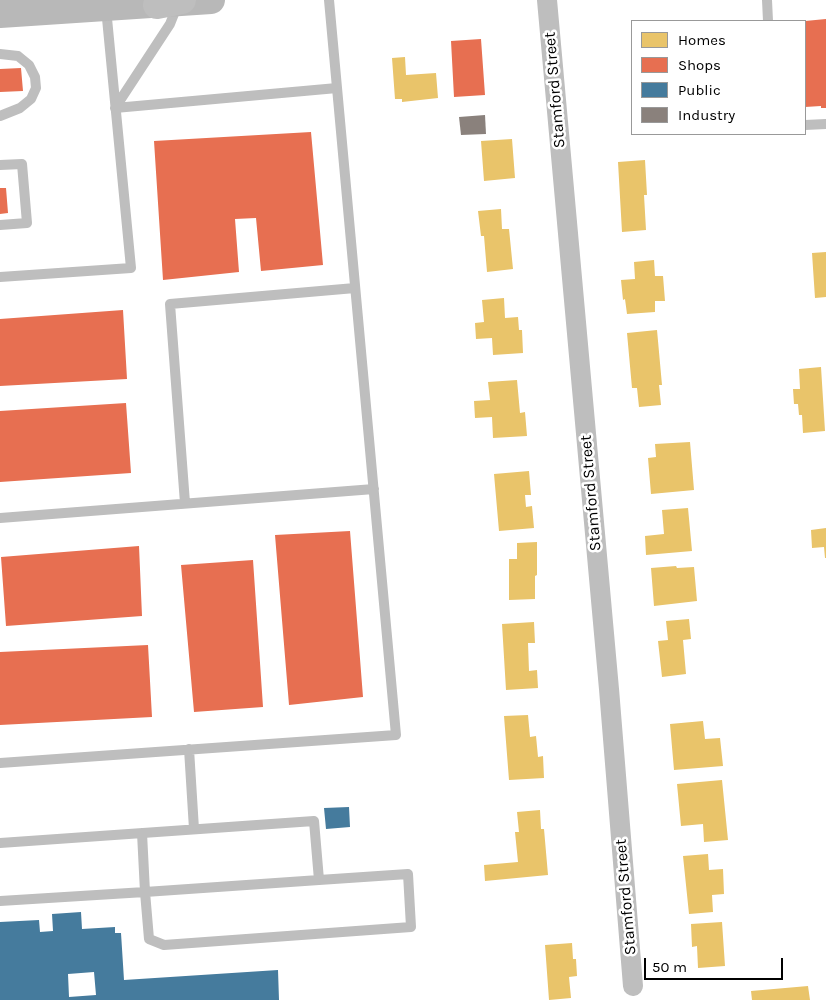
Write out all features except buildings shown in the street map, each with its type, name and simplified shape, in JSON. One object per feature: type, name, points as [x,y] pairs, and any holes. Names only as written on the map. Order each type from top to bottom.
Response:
[{"type":"main road","points":[[0,14],[71,5],[106,8],[211,0]]},
{"type":"street","name":"Stamford Street","points":[[547,0],[609,689],[633,986]]},
{"type":"lane","points":[[0,763],[396,735],[329,0]]},
{"type":"lane","points":[[767,0],[768,20]]},
{"type":"lane","points":[[115,108],[170,24],[173,2]]},
{"type":"lane","points":[[0,277],[130,268],[106,8]]},
{"type":"lane","points":[[0,54],[18,56],[28,65],[35,77],[36,88],[31,99],[20,108],[0,116]]},
{"type":"lane","points":[[115,108],[337,88]]},
{"type":"lane","points":[[806,125],[826,124]]},
{"type":"lane","points":[[0,165],[22,164],[27,223],[0,225]]},
{"type":"lane","points":[[185,504],[170,304],[355,288]]},
{"type":"lane","points":[[0,518],[374,489]]},
{"type":"lane","points":[[189,749],[194,829]]},
{"type":"lane","points":[[0,843],[314,821],[319,880]]},
{"type":"lane","points":[[0,901],[145,892],[408,874],[411,927],[164,946],[149,939],[145,892],[142,833]]}]
